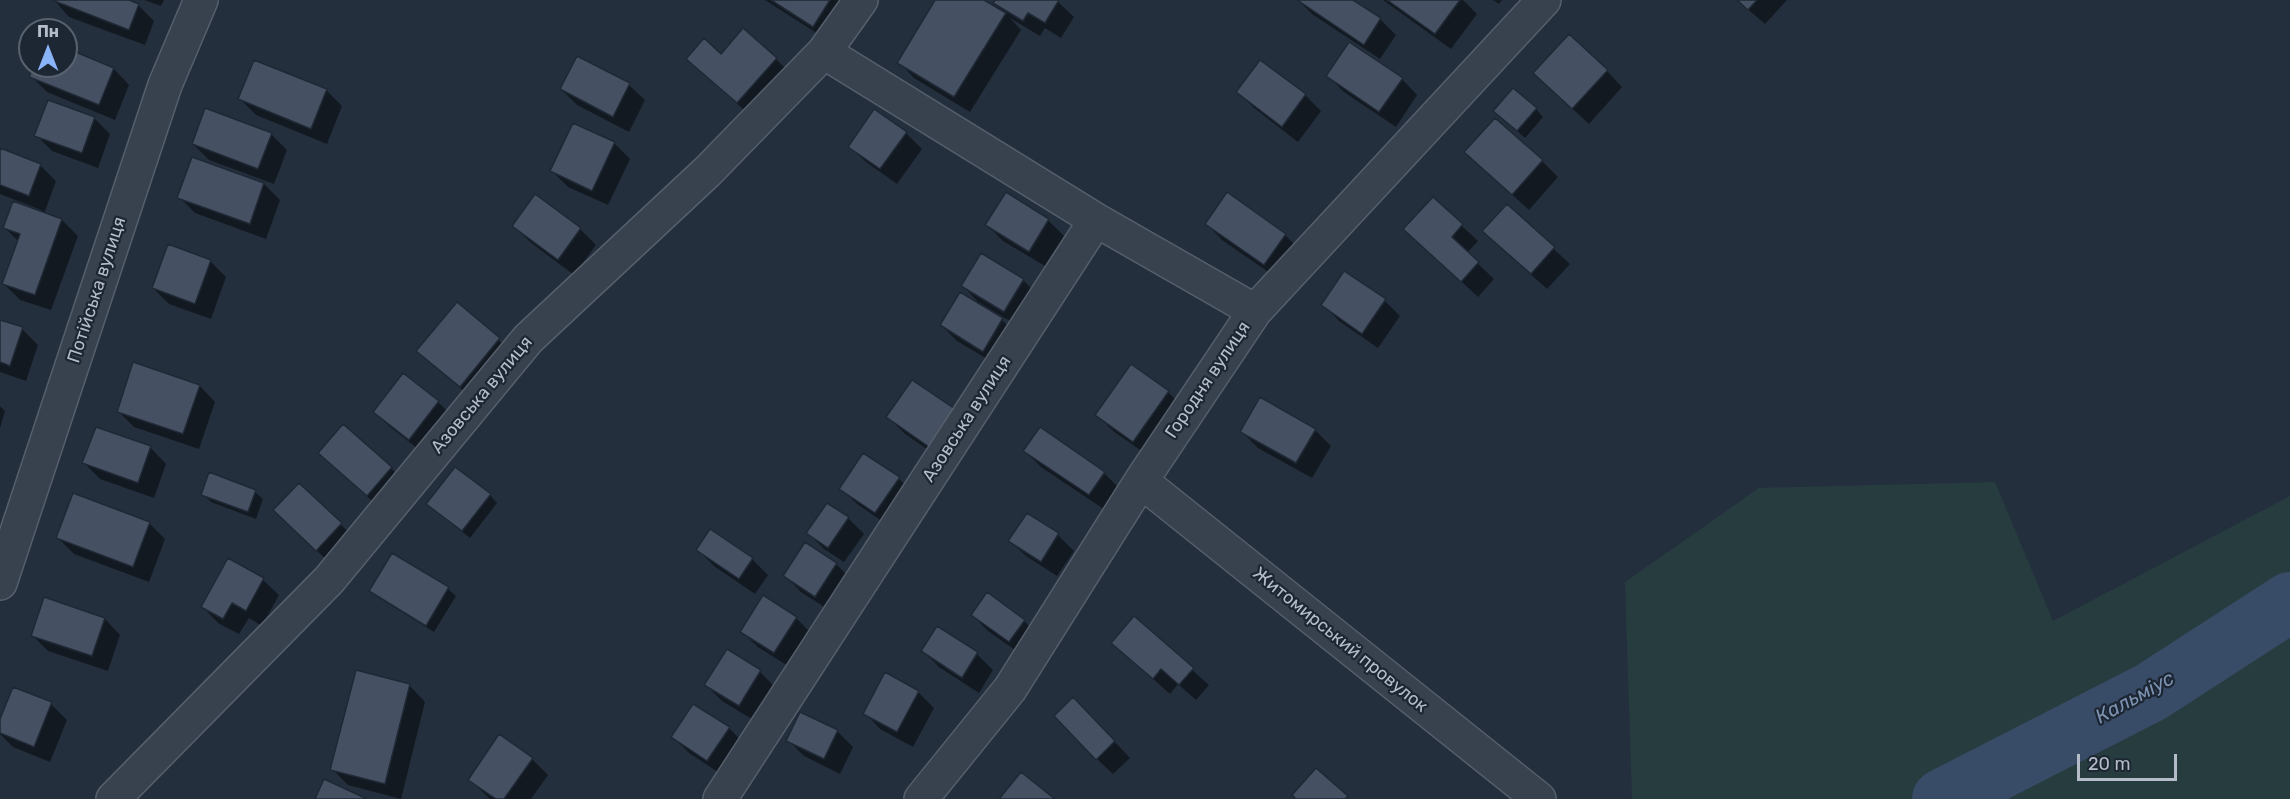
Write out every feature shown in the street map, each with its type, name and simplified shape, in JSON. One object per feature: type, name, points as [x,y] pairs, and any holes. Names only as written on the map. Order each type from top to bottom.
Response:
[{"type":"street","name":"Потійська вулиця","points":[[0,583],[165,85],[201,0]]},
{"type":"street","name":"Азовська вулиця","points":[[113,799],[329,579],[528,339],[708,171],[824,52],[861,0]]},
{"type":"street","name":"Городня вулиця","points":[[921,799],[1010,689],[1140,481],[1255,311],[1544,0]]},
{"type":"street","points":[[824,52],[1096,220],[1255,311]]},
{"type":"street","name":"Азовська вулиця","points":[[720,799],[1096,220]]},
{"type":"street","name":"Житомирський провулок","points":[[1140,481],[1539,799]]},
{"type":"green space","points":[[1995,482],[2053,621],[2290,496],[2290,799],[1632,799],[1625,582],[1759,488]]},
{"type":"building","points":[[52,0],[129,0],[139,4],[129,30]]},
{"type":"building","points":[[771,0],[830,0],[813,27]]},
{"type":"building","points":[[935,0],[984,0],[1006,13],[954,97],[897,63]]},
{"type":"building","points":[[995,0],[1059,0],[1045,23],[1028,13],[1023,21],[993,3]]},
{"type":"building","points":[[1297,0],[1353,0],[1381,18],[1364,45]]},
{"type":"building","points":[[1387,0],[1460,0],[1435,34]]},
{"type":"building","points":[[1737,0],[1757,0],[1748,10]]},
{"type":"building","points":[[743,28],[777,58],[737,103],[686,59],[704,38],[721,54]]},
{"type":"building","points":[[1569,34],[1608,70],[1572,109],[1533,73]]},
{"type":"building","points":[[1349,42],[1403,78],[1379,112],[1326,76]]},
{"type":"building","points":[[78,53],[114,68],[99,105],[32,78],[78,78]]},
{"type":"building","points":[[577,56],[630,83],[613,117],[560,89]]},
{"type":"building","points":[[254,60],[327,89],[311,129],[238,99]]},
{"type":"building","points":[[1260,60],[1306,94],[1282,127],[1236,92]]},
{"type":"building","points":[[1513,88],[1537,108],[1517,131],[1493,111]]},
{"type":"building","points":[[48,100],[95,117],[82,153],[34,136]]},
{"type":"building","points":[[205,108],[272,133],[258,169],[192,144]]},
{"type":"building","points":[[874,109],[907,132],[880,169],[848,147]]},
{"type":"building","points":[[1495,118],[1543,160],[1512,195],[1464,152]]},
{"type":"building","points":[[573,123],[615,142],[592,191],[550,171]]},
{"type":"building","points":[[0,148],[41,164],[29,196],[0,185]]},
{"type":"building","points":[[192,157],[264,183],[250,224],[177,198]]},
{"type":"building","points":[[1006,192],[1049,219],[1029,252],[985,225]]},
{"type":"building","points":[[1227,192],[1286,234],[1264,265],[1205,224]]},
{"type":"building","points":[[535,194],[581,228],[558,260],[512,226]]},
{"type":"building","points":[[1433,197],[1463,224],[1452,237],[1479,262],[1461,282],[1403,229]]},
{"type":"building","points":[[13,201],[62,219],[35,295],[2,284],[20,234],[3,228]]},
{"type":"building","points":[[1507,204],[1555,247],[1531,274],[1482,231]]},
{"type":"building","points":[[168,244],[211,260],[195,304],[152,288]]},
{"type":"building","points":[[981,253],[1024,279],[1004,312],[961,286]]},
{"type":"building","points":[[1344,271],[1386,299],[1362,334],[1321,305]]},
{"type":"building","points":[[960,292],[1003,318],[983,352],[940,325]]},
{"type":"building","points":[[457,302],[500,338],[460,387],[416,351]]},
{"type":"building","points":[[0,320],[23,327],[10,366],[0,362]]},
{"type":"building","points":[[133,362],[200,385],[183,434],[117,412]]},
{"type":"building","points":[[1131,364],[1169,391],[1133,442],[1095,415]]},
{"type":"building","points":[[403,373],[439,401],[409,440],[373,412]]},
{"type":"building","points":[[912,380],[955,409],[929,447],[886,417]]},
{"type":"building","points":[[1260,397],[1316,429],[1296,463],[1240,432]]},
{"type":"building","points":[[343,424],[392,467],[367,496],[318,453]]},
{"type":"building","points":[[96,427],[151,446],[138,483],[82,463]]},
{"type":"building","points":[[1040,427],[1105,472],[1089,495],[1023,451]]},
{"type":"building","points":[[863,453],[900,477],[875,513],[839,489]]},
{"type":"building","points":[[455,467],[491,494],[462,531],[426,504]]},
{"type":"building","points":[[209,472],[256,490],[248,512],[201,495]]},
{"type":"building","points":[[299,483],[342,523],[316,551],[273,510]]},
{"type":"building","points":[[73,493],[150,522],[133,567],[56,538]]},
{"type":"building","points":[[827,503],[849,517],[828,548],[806,533]]},
{"type":"building","points":[[1027,513],[1059,533],[1041,562],[1008,541]]},
{"type":"building","points":[[710,529],[753,558],[739,579],[696,550]]},
{"type":"building","points":[[805,542],[837,563],[815,597],[783,576]]},
{"type":"building","points":[[392,553],[449,587],[426,626],[369,591]]},
{"type":"building","points":[[228,558],[264,578],[246,611],[232,603],[223,619],[201,607]]},
{"type":"building","points":[[987,592],[1025,620],[1009,642],[971,615]]},
{"type":"building","points":[[763,595],[797,617],[774,653],[740,632]]},
{"type":"building","points":[[44,597],[105,618],[92,656],[31,636]]},
{"type":"building","points":[[1134,616],[1194,668],[1179,685],[1161,669],[1153,679],[1111,643]]},
{"type":"building","points":[[937,626],[978,652],[962,678],[921,651]]},
{"type":"building","points":[[727,649],[761,670],[739,706],[704,685]]},
{"type":"building","points":[[356,670],[410,684],[385,784],[330,770]]},
{"type":"building","points":[[885,672],[919,691],[897,732],[863,714]]},
{"type":"building","points":[[13,687],[52,702],[34,747],[0,733],[0,719]]},
{"type":"building","points":[[1073,697],[1115,741],[1096,760],[1054,716]]},
{"type":"building","points":[[693,704],[730,727],[707,761],[671,737]]},
{"type":"building","points":[[800,712],[838,730],[824,759],[786,741]]},
{"type":"building","points":[[499,734],[533,758],[504,799],[496,799],[468,780]]},
{"type":"building","points":[[1316,768],[1348,796],[1345,799],[1296,799],[1292,795]]},
{"type":"building","points":[[1021,772],[1055,799],[999,799]]},
{"type":"building","points":[[324,779],[367,799],[315,799]]},
{"type":"waterway","name":"Кальміус","points":[[1942,799],[2151,692],[2290,602]]}]
